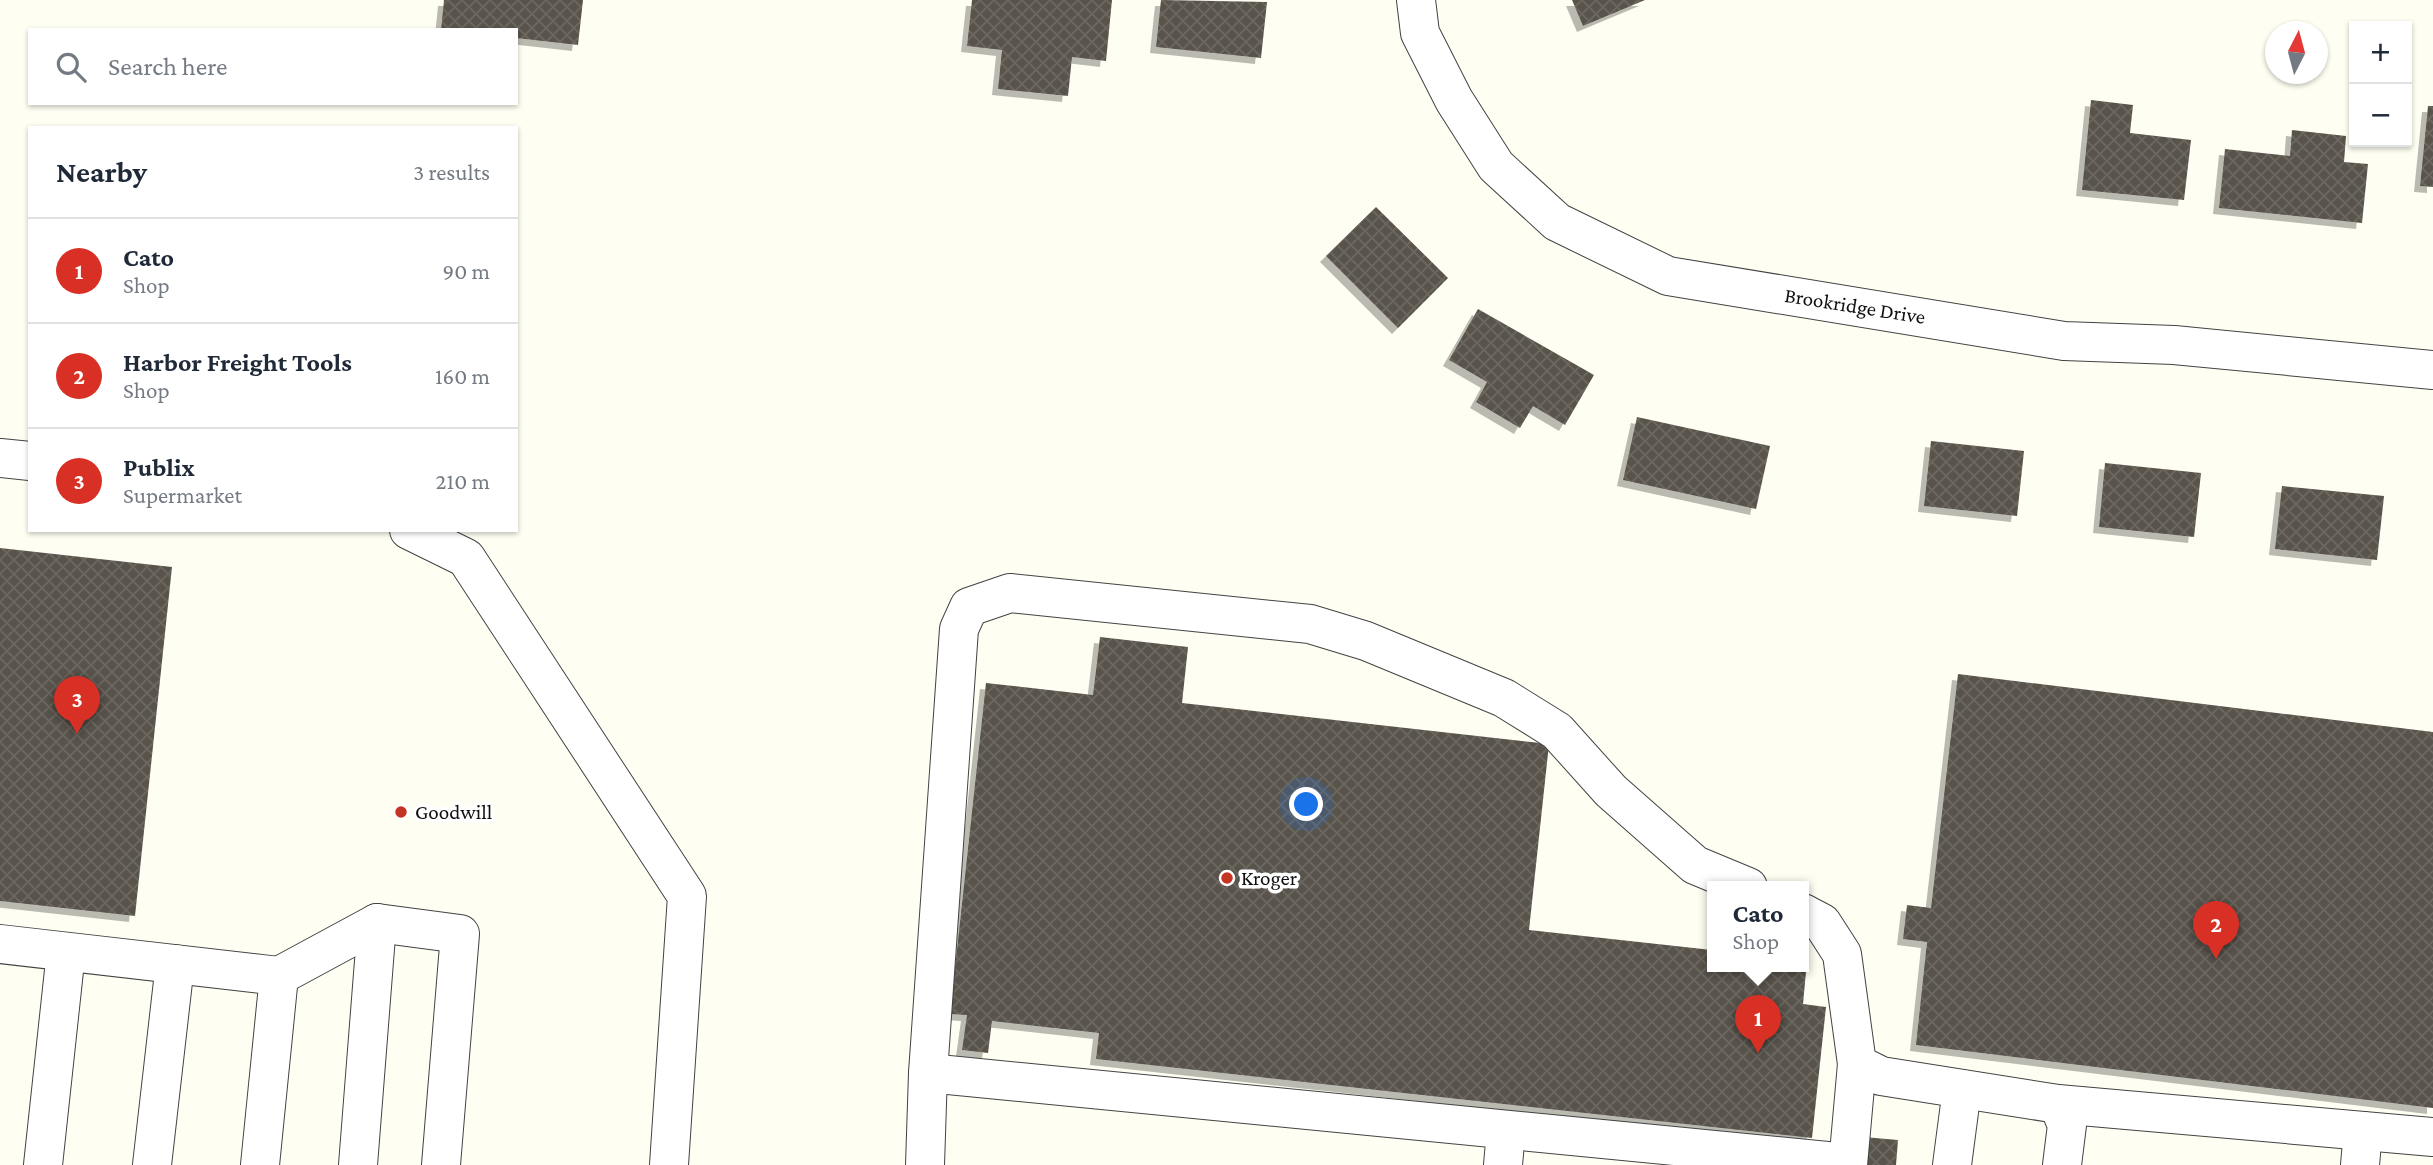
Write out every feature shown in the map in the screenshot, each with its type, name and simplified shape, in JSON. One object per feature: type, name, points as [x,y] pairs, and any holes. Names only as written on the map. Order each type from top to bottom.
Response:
[{"type":"street","name":"Brookridge Drive","points":[[1416,0],[1420,33],[1454,100],[1496,166],[1557,222],[1668,276],[2064,341],[2174,345],[2433,370]]},
{"type":"street","points":[[0,458],[28,461]]},
{"type":"street","points":[[414,532],[466,558],[687,896],[669,1165]]},
{"type":"street","points":[[925,1165],[928,1073],[959,629],[969,607],[1010,593],[1310,624],[1366,641],[1504,698],[1557,731],[1611,791],[1695,865],[1734,881]]},
{"type":"street","points":[[928,1073],[1505,1148],[1848,1164],[1857,1064],[1842,954],[1822,923],[1809,916]]},
{"type":"street","points":[[358,1165],[377,923]]},
{"type":"street","points":[[0,944],[279,976],[377,923],[460,934],[441,1165]]},
{"type":"street","points":[[43,1165],[66,952]]},
{"type":"street","points":[[152,1165],[175,964]]},
{"type":"street","points":[[260,1165],[279,976]]},
{"type":"street","points":[[1857,1064],[1881,1076],[2362,1148],[2433,1138]]},
{"type":"street","points":[[1952,1165],[1962,1089]]},
{"type":"street","points":[[2058,1104],[2067,1125],[2062,1165]]},
{"type":"building","points":[[444,0],[583,0],[578,45],[518,38],[518,28],[441,28]]},
{"type":"building","points":[[972,0],[1112,0],[1106,61],[1072,57],[1068,96],[998,89],[1002,50],[967,46]]},
{"type":"building","points":[[1161,0],[1267,2],[1261,58],[1156,47]]},
{"type":"building","points":[[1572,0],[1645,0],[1583,26]]},
{"type":"building","points":[[2091,100],[2133,105],[2130,133],[2191,140],[2184,200],[2082,190]]},
{"type":"building","points":[[2428,106],[2433,106],[2433,187],[2420,186]]},
{"type":"building","points":[[2292,130],[2346,136],[2344,162],[2368,164],[2362,223],[2219,208],[2225,149],[2290,156]]},
{"type":"building","points":[[1376,207],[1448,278],[1398,328],[1326,256]]},
{"type":"building","points":[[1478,309],[1594,375],[1565,425],[1533,406],[1520,428],[1476,402],[1487,382],[1449,360]]},
{"type":"building","points":[[1637,417],[1770,446],[1756,509],[1623,480]]},
{"type":"building","points":[[1931,441],[2024,451],[2017,516],[1924,506]]},
{"type":"building","points":[[2105,463],[2201,473],[2194,537],[2099,527]]},
{"type":"building","points":[[2282,486],[2384,496],[2377,560],[2275,549]]},
{"type":"building","points":[[0,548],[172,567],[135,916],[0,901]]},
{"type":"building","points":[[1100,637],[1188,647],[1182,703],[1549,744],[1529,930],[1707,949],[1707,972],[1806,972],[1803,1004],[1826,1007],[1812,1138],[1096,1059],[1099,1033],[992,1021],[988,1053],[962,1050],[967,1015],[950,1014],[986,683],[1093,695]]},
{"type":"building","points":[[1958,674],[2433,732],[2433,1108],[1916,1045],[1927,942],[1903,939],[1907,905],[1931,908]]},
{"type":"building","points":[[1864,1137],[1898,1140],[1896,1165],[1861,1165]]},
{"type":"place","name":"Publix","points":[[77,734]]},
{"type":"place","name":"Goodwill","points":[[401,812]]},
{"type":"place","name":"Kroger","points":[[1227,878]]},
{"type":"place","name":"Harbor Freight Tools","points":[[2216,959]]},
{"type":"place","name":"Cato","points":[[1758,1053]]}]
